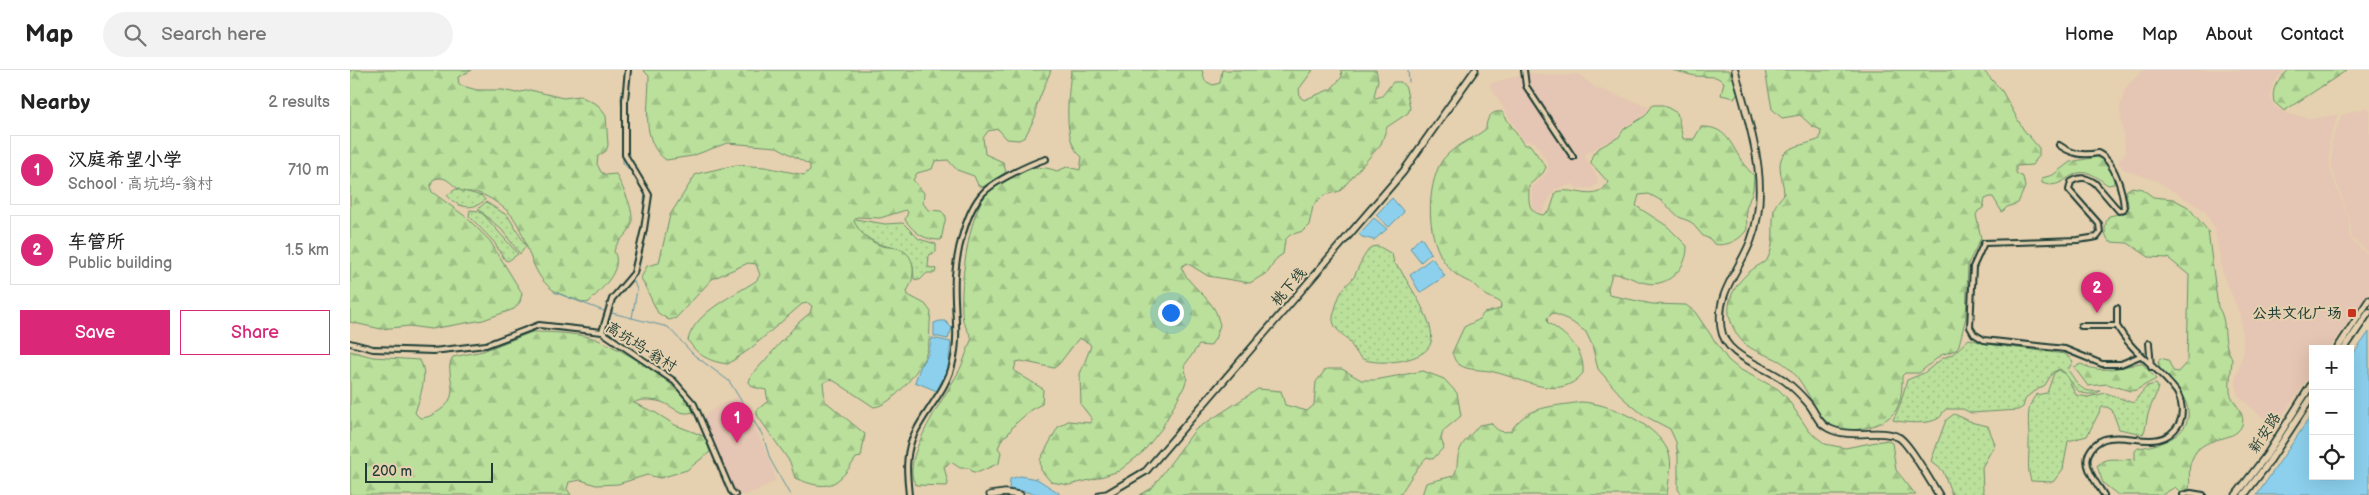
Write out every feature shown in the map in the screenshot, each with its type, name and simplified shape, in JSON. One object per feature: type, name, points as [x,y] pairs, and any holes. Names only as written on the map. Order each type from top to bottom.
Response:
[{"type":"main road","name":"桃下线","points":[[1100,495],[1116,489],[1146,471],[1403,172],[1475,70]]},
{"type":"main road","points":[[1735,70],[1758,160],[1760,184],[1751,240],[1722,298],[1721,329],[1734,353],[1785,380],[1808,402],[1822,425],[1828,429],[1850,435],[1887,434],[1898,436],[1907,443],[1920,467],[1939,495]]},
{"type":"main road","points":[[2340,345],[2369,300]]},
{"type":"main road","points":[[2347,345],[2369,312]]},
{"type":"main road","name":"新安路","points":[[2236,495],[2266,456],[2309,388]]},
{"type":"main road","name":"新安路","points":[[2244,495],[2267,465],[2309,401]]},
{"type":"main road","points":[[990,495],[1005,493],[1020,495]]},
{"type":"street","points":[[602,332],[612,299],[634,273],[644,230],[649,195],[625,155],[625,100],[628,70]]},
{"type":"street","points":[[1524,70],[1526,86],[1573,157]]},
{"type":"street","points":[[2059,146],[2070,153],[2089,155],[2098,153],[2103,156],[2118,180],[2124,209],[2119,211],[2095,183],[2090,179],[2081,178],[2071,182],[2069,190],[2099,224],[2100,233],[2097,237],[2078,240],[1984,243],[1973,267],[1970,327],[1974,334],[1984,340],[2065,349],[2102,364],[2121,364],[2140,356]]},
{"type":"street","points":[[909,495],[906,473],[913,437],[939,396],[953,363],[957,328],[955,275],[962,236],[977,200],[985,191],[1031,164],[1046,158]]},
{"type":"street","points":[[2104,495],[2088,468],[2087,460],[2092,447],[2102,439],[2109,438],[2158,440],[2169,434],[2179,423],[2182,414],[2181,402],[2176,392],[2140,356],[2117,326],[2117,308]]},
{"type":"street","name":"高坑坞-翁村","points":[[350,343],[373,349],[433,351],[486,344],[539,324],[602,332],[674,381],[694,404],[731,491],[735,495]]},
{"type":"street","points":[[2081,326],[2117,326]]},
{"type":"street","points":[[2149,343],[2151,366]]},
{"type":"street","points":[[2183,495],[2191,493],[2203,495]]},
{"type":"shaded area","points":[[2144,70],[2284,70],[2272,84],[2270,97],[2273,105],[2284,113],[2311,119],[2338,115],[2329,141],[2330,170],[2349,221],[2349,235],[2352,241],[2369,256],[2369,292],[2332,345],[2309,345],[2309,376],[2280,419],[2262,417],[2238,395],[2236,379],[2244,351],[2240,314],[2223,274],[2215,228],[2204,210],[2157,181],[2125,170],[2118,162],[2126,153],[2120,108],[2126,87]]},
{"type":"shaded area","points":[[1528,73],[1560,76],[1578,74],[1596,88],[1649,107],[1644,115],[1622,128],[1617,138],[1609,140],[1584,155],[1597,177],[1598,183],[1592,188],[1577,188],[1573,184],[1555,189],[1541,213],[1533,209],[1532,188],[1547,173],[1549,165],[1535,142],[1523,140],[1489,84]]},
{"type":"shaded area","points":[[2369,107],[2369,253],[2352,238],[2350,221],[2332,169],[2332,141],[2342,115]]},
{"type":"shaded area","points":[[738,397],[759,437],[774,472],[775,481],[746,495],[739,495],[735,492],[704,417],[719,405]]},
{"type":"green space","points":[[350,70],[472,70],[458,77],[459,85],[477,90],[503,90],[516,93],[530,90],[563,98],[580,96],[598,105],[606,116],[608,145],[606,151],[598,156],[597,164],[601,172],[606,175],[616,174],[628,199],[632,213],[631,226],[615,247],[616,265],[610,279],[589,302],[585,303],[553,290],[539,275],[523,235],[510,214],[487,197],[476,192],[462,191],[448,180],[438,178],[434,179],[430,187],[432,192],[466,217],[490,241],[522,293],[520,302],[514,309],[483,320],[431,329],[409,326],[381,329],[350,322]]},
{"type":"green space","points":[[643,70],[1051,70],[1036,107],[1036,115],[1025,137],[1019,140],[1007,139],[998,129],[988,131],[983,138],[985,154],[1003,162],[1006,172],[983,187],[978,185],[974,176],[957,170],[948,160],[935,161],[932,169],[917,173],[913,180],[924,193],[923,203],[928,210],[941,211],[946,216],[941,240],[930,239],[913,229],[905,220],[908,212],[906,210],[880,218],[857,217],[854,221],[861,232],[871,241],[882,246],[902,250],[910,258],[913,275],[907,291],[908,295],[925,304],[931,312],[929,339],[928,349],[918,369],[897,394],[881,405],[874,407],[830,379],[823,383],[825,401],[865,434],[861,457],[856,458],[843,475],[831,484],[816,485],[795,478],[790,462],[757,415],[757,410],[768,401],[766,390],[753,387],[749,382],[751,376],[798,323],[810,313],[812,306],[808,303],[802,304],[750,349],[728,364],[710,360],[700,354],[688,340],[698,321],[707,313],[756,281],[760,275],[756,264],[748,263],[712,279],[676,318],[669,320],[658,313],[641,278],[647,266],[659,263],[670,215],[696,174],[736,165],[765,167],[804,175],[810,170],[810,165],[777,147],[727,143],[692,156],[666,160],[652,143],[649,133],[649,76]]},
{"type":"green space","points":[[1071,70],[1202,70],[1205,81],[1213,85],[1220,83],[1222,70],[1313,70],[1299,89],[1300,97],[1304,100],[1331,89],[1342,77],[1341,70],[1376,70],[1378,80],[1374,96],[1376,98],[1382,96],[1393,82],[1401,82],[1406,88],[1410,108],[1408,113],[1387,127],[1381,144],[1340,191],[1324,195],[1313,206],[1309,225],[1303,231],[1290,235],[1285,240],[1283,254],[1277,258],[1268,272],[1250,283],[1208,276],[1187,263],[1181,267],[1214,309],[1220,325],[1215,339],[1210,346],[1199,345],[1184,366],[1187,378],[1184,387],[1162,428],[1143,452],[1119,471],[1069,485],[1051,482],[1041,470],[1040,460],[1058,427],[1068,421],[1091,423],[1092,419],[1081,405],[1080,374],[1091,346],[1079,338],[1054,368],[1021,361],[1016,362],[1014,371],[1043,389],[1042,404],[1032,409],[1003,437],[998,448],[1001,452],[999,463],[979,472],[973,472],[969,468],[960,468],[951,462],[944,467],[947,486],[916,485],[912,474],[913,459],[919,443],[961,367],[972,338],[963,321],[963,274],[970,234],[981,202],[994,187],[1030,169],[1046,168],[1057,171],[1067,167],[1080,170],[1082,157],[1075,150],[1069,129],[1068,104]]},
{"type":"green space","points":[[1672,70],[1728,70],[1735,80],[1738,93],[1735,98],[1721,95],[1724,82],[1716,77],[1695,76]]},
{"type":"green space","points":[[1765,70],[1983,70],[2002,91],[2023,129],[2039,148],[2039,156],[2032,165],[2016,166],[2016,173],[2023,177],[2025,187],[2018,203],[2007,207],[2002,212],[1993,197],[1990,197],[1985,199],[1983,208],[1976,215],[1981,238],[1968,264],[1966,317],[1959,345],[1956,350],[1941,355],[1919,373],[1905,373],[1902,376],[1901,398],[1896,410],[1882,422],[1873,426],[1862,429],[1841,429],[1825,421],[1801,382],[1791,370],[1784,363],[1751,348],[1743,342],[1731,322],[1729,306],[1734,291],[1749,272],[1767,260],[1770,252],[1773,240],[1774,210],[1784,194],[1780,170],[1781,159],[1784,154],[1794,147],[1820,139],[1821,130],[1812,126],[1800,115],[1782,118],[1772,109]]},
{"type":"green space","points":[[2289,70],[2347,70],[2284,111],[2274,102],[2273,97],[2279,80]]},
{"type":"green space","points":[[1653,105],[1663,105],[1677,113],[1683,139],[1694,139],[1701,127],[1709,127],[1721,132],[1730,141],[1754,176],[1753,190],[1746,209],[1747,229],[1733,242],[1719,245],[1714,244],[1710,239],[1703,236],[1691,222],[1679,217],[1662,201],[1649,194],[1639,195],[1636,206],[1667,226],[1687,246],[1684,261],[1669,279],[1654,284],[1612,274],[1608,288],[1609,295],[1652,304],[1686,305],[1695,312],[1728,360],[1739,369],[1778,389],[1787,398],[1809,431],[1825,444],[1845,448],[1887,440],[1892,443],[1896,470],[1916,495],[1682,495],[1678,489],[1676,442],[1670,429],[1645,416],[1625,400],[1598,369],[1592,345],[1586,332],[1569,320],[1553,313],[1547,318],[1548,323],[1568,338],[1581,357],[1583,373],[1574,382],[1563,386],[1540,386],[1494,372],[1463,367],[1458,364],[1452,353],[1464,327],[1478,320],[1484,313],[1500,309],[1501,306],[1500,302],[1452,271],[1437,249],[1433,235],[1430,207],[1435,178],[1443,159],[1454,149],[1486,129],[1488,119],[1492,114],[1502,112],[1524,145],[1530,145],[1546,167],[1543,173],[1529,185],[1531,208],[1543,215],[1550,211],[1556,192],[1571,191],[1592,194],[1603,189],[1608,182],[1591,163],[1592,156],[1599,148],[1619,137],[1624,129],[1645,116]]},
{"type":"green space","points":[[2097,157],[2104,161],[2109,168],[2114,184],[2108,185],[2087,173],[2075,174],[2055,184],[2042,183],[2042,178],[2053,175],[2070,162]]},
{"type":"green space","points":[[2132,187],[2142,189],[2153,197],[2173,199],[2188,207],[2208,231],[2218,307],[2223,317],[2226,342],[2232,359],[2230,392],[2243,418],[2241,427],[2237,432],[2210,442],[2197,451],[2190,466],[2189,489],[2180,492],[2175,487],[2162,495],[2118,495],[2103,483],[2097,466],[2101,462],[2110,459],[2135,459],[2135,451],[2138,448],[2172,438],[2186,424],[2188,414],[2186,403],[2179,390],[2164,374],[2158,363],[2160,358],[2168,360],[2173,371],[2178,372],[2187,362],[2189,275],[2168,258],[2149,257],[2128,243],[2110,242],[2105,233],[2105,226],[2109,216],[2129,212],[2126,191]]},
{"type":"green space","points":[[456,189],[482,196],[485,200],[470,207],[460,205],[447,195]]},
{"type":"green space","points":[[486,202],[508,216],[526,246],[520,254],[502,230],[478,209]]},
{"type":"green space","points":[[470,210],[478,211],[484,215],[518,254],[508,261],[505,260],[494,242],[469,216]]},
{"type":"green space","points":[[855,219],[885,224],[903,223],[919,239],[936,244],[936,252],[929,255],[928,267],[936,269],[935,273],[927,273],[920,280],[914,279],[913,265],[901,249],[880,244],[868,238],[858,228],[854,222]]},
{"type":"green space","points":[[1378,246],[1392,254],[1394,263],[1400,269],[1430,325],[1431,342],[1428,349],[1412,358],[1401,361],[1379,362],[1363,359],[1337,329],[1333,321],[1337,303],[1345,287],[1354,277],[1368,250],[1371,247]]},
{"type":"green space","points":[[532,332],[589,337],[615,348],[648,367],[678,391],[688,402],[693,412],[681,412],[664,403],[653,400],[640,400],[634,403],[656,413],[675,425],[706,438],[710,452],[687,470],[660,478],[647,475],[618,484],[596,485],[581,480],[569,482],[567,489],[571,495],[350,495],[350,351],[373,357],[419,360],[424,371],[424,378],[415,413],[420,418],[423,418],[439,411],[451,398],[450,363],[453,357],[483,351]]},
{"type":"green space","points":[[1969,339],[1987,344],[2065,354],[2073,361],[2068,370],[2078,384],[2088,391],[2100,391],[2096,394],[2080,392],[2066,375],[2076,395],[2088,397],[2106,393],[2133,403],[2147,386],[2156,384],[2158,387],[2157,391],[2143,434],[2119,429],[2112,410],[2102,407],[2087,436],[2068,441],[2063,469],[2053,482],[2031,481],[2029,472],[2028,419],[2030,406],[2036,395],[2047,393],[2054,373],[2059,370],[2066,374],[2060,369],[2053,372],[2045,385],[2029,395],[2023,407],[2018,410],[1971,413],[1963,409],[1946,409],[1939,418],[1929,422],[1910,423],[1893,420],[1900,405],[1907,380],[1924,373],[1943,358],[1953,354]]},
{"type":"green space","points":[[2139,363],[2143,364],[2156,379],[2136,390],[2130,391],[2107,384],[2088,386],[2074,367],[2081,364],[2095,369],[2110,369]]},
{"type":"green space","points":[[1326,369],[1342,369],[1361,380],[1375,380],[1423,371],[1444,379],[1457,393],[1461,416],[1443,431],[1441,439],[1444,447],[1433,459],[1427,457],[1424,460],[1400,495],[1140,495],[1152,488],[1195,430],[1258,389],[1281,391],[1285,405],[1307,411],[1314,405],[1316,382]]},
{"type":"green space","points":[[1581,402],[1593,403],[1620,412],[1646,426],[1657,435],[1670,457],[1667,495],[1422,495],[1426,483],[1453,476],[1456,471],[1460,448],[1479,425],[1491,423],[1500,431],[1511,431],[1517,422],[1533,412]]},
{"type":"green space","points":[[1954,414],[1974,423],[1988,426],[1995,444],[1982,467],[1983,491],[1986,495],[1952,495],[1943,471],[1931,461],[1946,420]]},
{"type":"water","points":[[1392,198],[1404,212],[1389,227],[1376,215]]},
{"type":"water","points":[[1374,218],[1387,229],[1374,240],[1362,237],[1359,234]]},
{"type":"water","points":[[1421,237],[1431,253],[1421,262],[1410,248]]},
{"type":"water","points":[[1432,258],[1445,276],[1421,292],[1410,275]]},
{"type":"water","points":[[945,321],[952,328],[948,339],[934,336],[934,323]]},
{"type":"water","points":[[2369,332],[2369,495],[2257,495],[2309,419],[2309,480],[2354,480],[2354,353]]},
{"type":"water","points":[[932,338],[951,342],[948,368],[937,391],[915,382],[921,365],[928,354]]},
{"type":"water","points":[[1020,476],[1037,479],[1059,493],[1059,495],[1043,495],[1009,489],[1010,479]]},
{"type":"waterway","points":[[629,76],[631,70]]},
{"type":"waterway","points":[[1408,70],[1409,82]]},
{"type":"waterway","points":[[623,132],[621,98],[625,84]]},
{"type":"waterway","points":[[623,136],[623,163],[636,177]]},
{"type":"waterway","points":[[632,272],[632,265],[641,233],[645,193]]},
{"type":"waterway","points":[[632,276],[637,290],[632,318]]},
{"type":"waterway","points":[[554,292],[604,311],[668,327],[694,355],[729,381],[763,436],[770,459],[790,495]]},
{"type":"place","name":"车管所","points":[[2097,313]]},
{"type":"place","name":"公共文化广场","points":[[2352,313]]},
{"type":"place","name":"汉庭希望小学","points":[[737,443]]}]
